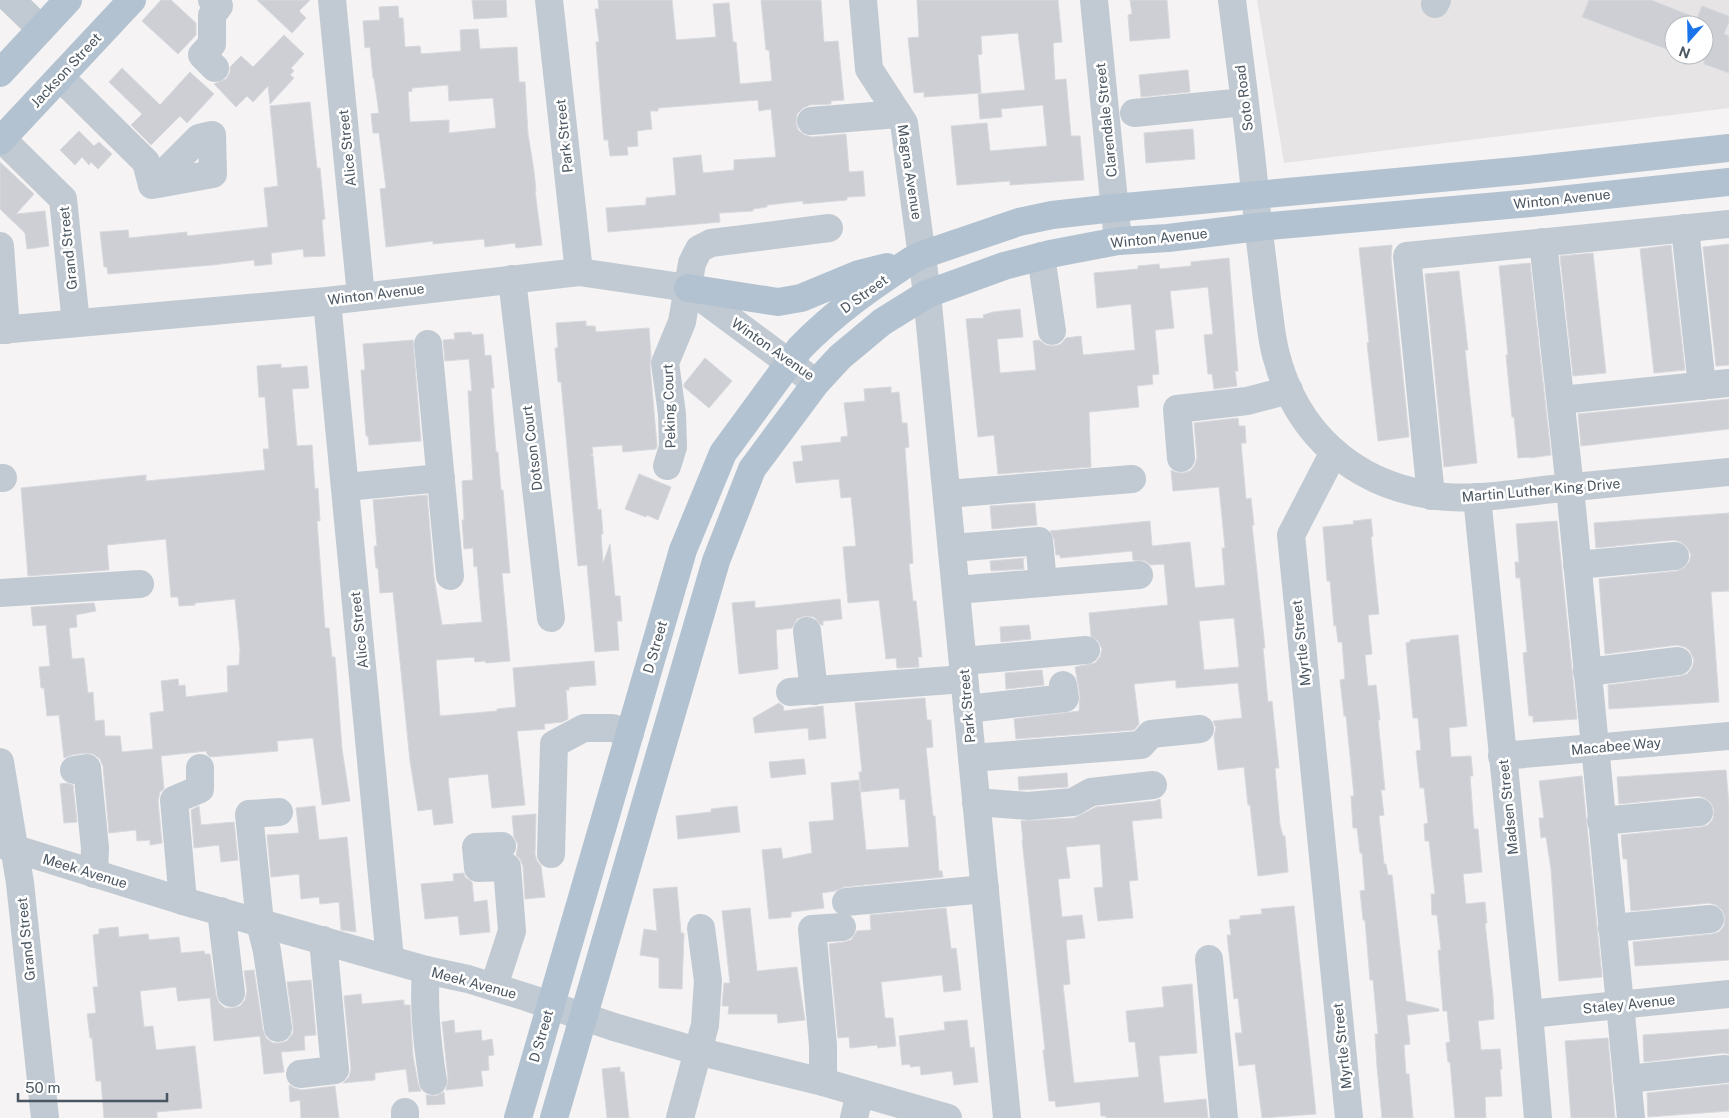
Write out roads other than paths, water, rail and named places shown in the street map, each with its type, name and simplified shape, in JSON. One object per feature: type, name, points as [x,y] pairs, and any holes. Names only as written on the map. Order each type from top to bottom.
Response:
[{"type":"main road","points":[[3,63],[45,25],[68,0]]},
{"type":"main road","name":"Jackson Street","points":[[1,140],[132,0]]},
{"type":"main road","points":[[688,288],[778,302],[801,298],[860,274],[917,258],[1019,222],[1052,215],[1527,170],[1729,148]]},
{"type":"main road","name":"Winton Avenue","points":[[816,382],[840,357],[882,322],[927,294],[1004,266],[1041,256],[1118,241],[1168,238],[1258,227],[1531,203],[1729,182]]},
{"type":"main road","name":"D Street","points":[[518,1118],[683,550],[723,453],[789,362],[815,333],[858,295],[917,258]]},
{"type":"main road","points":[[554,1118],[716,560],[752,469],[816,382]]},
{"type":"street","points":[[11,0],[45,25]]},
{"type":"street","points":[[29,0],[45,25]]},
{"type":"street","points":[[212,0],[219,6],[212,15],[212,44],[202,55],[215,68]]},
{"type":"street","name":"Alice Street","points":[[332,0],[361,296]]},
{"type":"street","name":"Park Street","points":[[549,0],[579,272]]},
{"type":"street","name":"Magna Avenue","points":[[863,0],[869,70],[904,123],[917,258],[927,294]]},
{"type":"street","name":"Clarendale Street","points":[[1094,0],[1118,241]]},
{"type":"street","name":"Soto Road","points":[[1232,0],[1255,195]]},
{"type":"street","points":[[60,77],[146,162],[152,185]]},
{"type":"street","points":[[1134,114],[1244,102]]},
{"type":"street","points":[[812,121],[898,114]]},
{"type":"street","name":"Grand Street","points":[[1,140],[63,199],[76,323]]},
{"type":"street","points":[[1255,195],[1276,356],[1289,390],[1303,416],[1334,452]]},
{"type":"street","points":[[1431,496],[1407,256],[1729,224]]},
{"type":"street","name":"Peking Court","points":[[667,466],[673,446],[672,414],[665,363],[682,322],[692,263],[699,249],[711,243],[829,228]]},
{"type":"street","points":[[1685,228],[1702,386]]},
{"type":"street","points":[[1543,242],[1570,488],[1631,1118]]},
{"type":"street","points":[[0,246],[3,330]]},
{"type":"street","points":[[1041,256],[1052,331]]},
{"type":"street","name":"Winton Avenue","points":[[3,330],[327,301],[579,272],[688,288],[816,382]]},
{"type":"street","name":"Dotson Court","points":[[512,279],[551,618]]},
{"type":"street","name":"Park Street","points":[[927,294],[1007,1118]]},
{"type":"street","name":"Alice Street","points":[[327,301],[390,959]]},
{"type":"street","points":[[428,344],[450,576]]},
{"type":"street","points":[[1561,400],[1729,383]]},
{"type":"street","points":[[1181,458],[1177,409],[1247,401],[1289,390]]},
{"type":"street","name":"Martin Luther King Drive","points":[[1334,452],[1356,470],[1399,489],[1431,496],[1453,498],[1729,472]]},
{"type":"street","name":"Myrtle Street","points":[[1334,452],[1290,535],[1349,1118]]},
{"type":"street","points":[[346,487],[441,478]]},
{"type":"street","points":[[947,494],[1132,479]]},
{"type":"street","name":"Madsen Street","points":[[1476,497],[1538,1118]]},
{"type":"street","points":[[952,548],[1039,541],[1043,583]]},
{"type":"street","points":[[1577,565],[1675,556]]},
{"type":"street","points":[[956,590],[1139,576]]},
{"type":"street","points":[[0,593],[140,584]]},
{"type":"street","points":[[807,631],[802,692],[964,670],[1086,650]]},
{"type":"street","points":[[1587,672],[1678,661]]},
{"type":"street","points":[[967,709],[1065,698],[1063,685]]},
{"type":"street","points":[[551,854],[554,744],[584,728],[612,728],[630,733]]},
{"type":"street","points":[[972,758],[1141,746],[1152,734],[1200,729]]},
{"type":"street","name":"Macabee Way","points":[[1502,756],[1729,736]]},
{"type":"street","name":"Grand Street","points":[[0,762],[7,846],[20,883],[45,1118]]},
{"type":"street","points":[[74,770],[86,768],[95,848],[94,874]]},
{"type":"street","points":[[183,901],[174,800],[200,789],[200,768]]},
{"type":"street","points":[[976,802],[1037,806],[1073,802],[1091,792],[1153,785]]},
{"type":"street","points":[[278,1028],[268,951],[260,923],[249,814],[279,812]]},
{"type":"street","points":[[1602,821],[1700,812]]},
{"type":"street","name":"Meek Avenue","points":[[7,846],[183,901],[426,970],[468,978],[614,1027],[697,1051],[823,1082],[857,1105],[948,1118]]},
{"type":"street","points":[[494,986],[512,931],[507,867],[478,868],[476,847],[502,846]]},
{"type":"street","points":[[823,1082],[824,1045],[812,929],[844,914],[985,889]]},
{"type":"street","points":[[221,911],[231,993]]},
{"type":"street","points":[[1612,928],[1710,919]]},
{"type":"street","points":[[680,1118],[705,1025],[708,981],[701,928]]},
{"type":"street","points":[[300,1074],[335,1070],[323,940]]},
{"type":"street","points":[[1209,959],[1224,1118]]},
{"type":"street","points":[[426,970],[424,992],[425,1020],[433,1081]]},
{"type":"street","name":"Staley Avenue","points":[[1529,1014],[1729,994]]},
{"type":"street","points":[[1628,1079],[1725,1069]]}]
